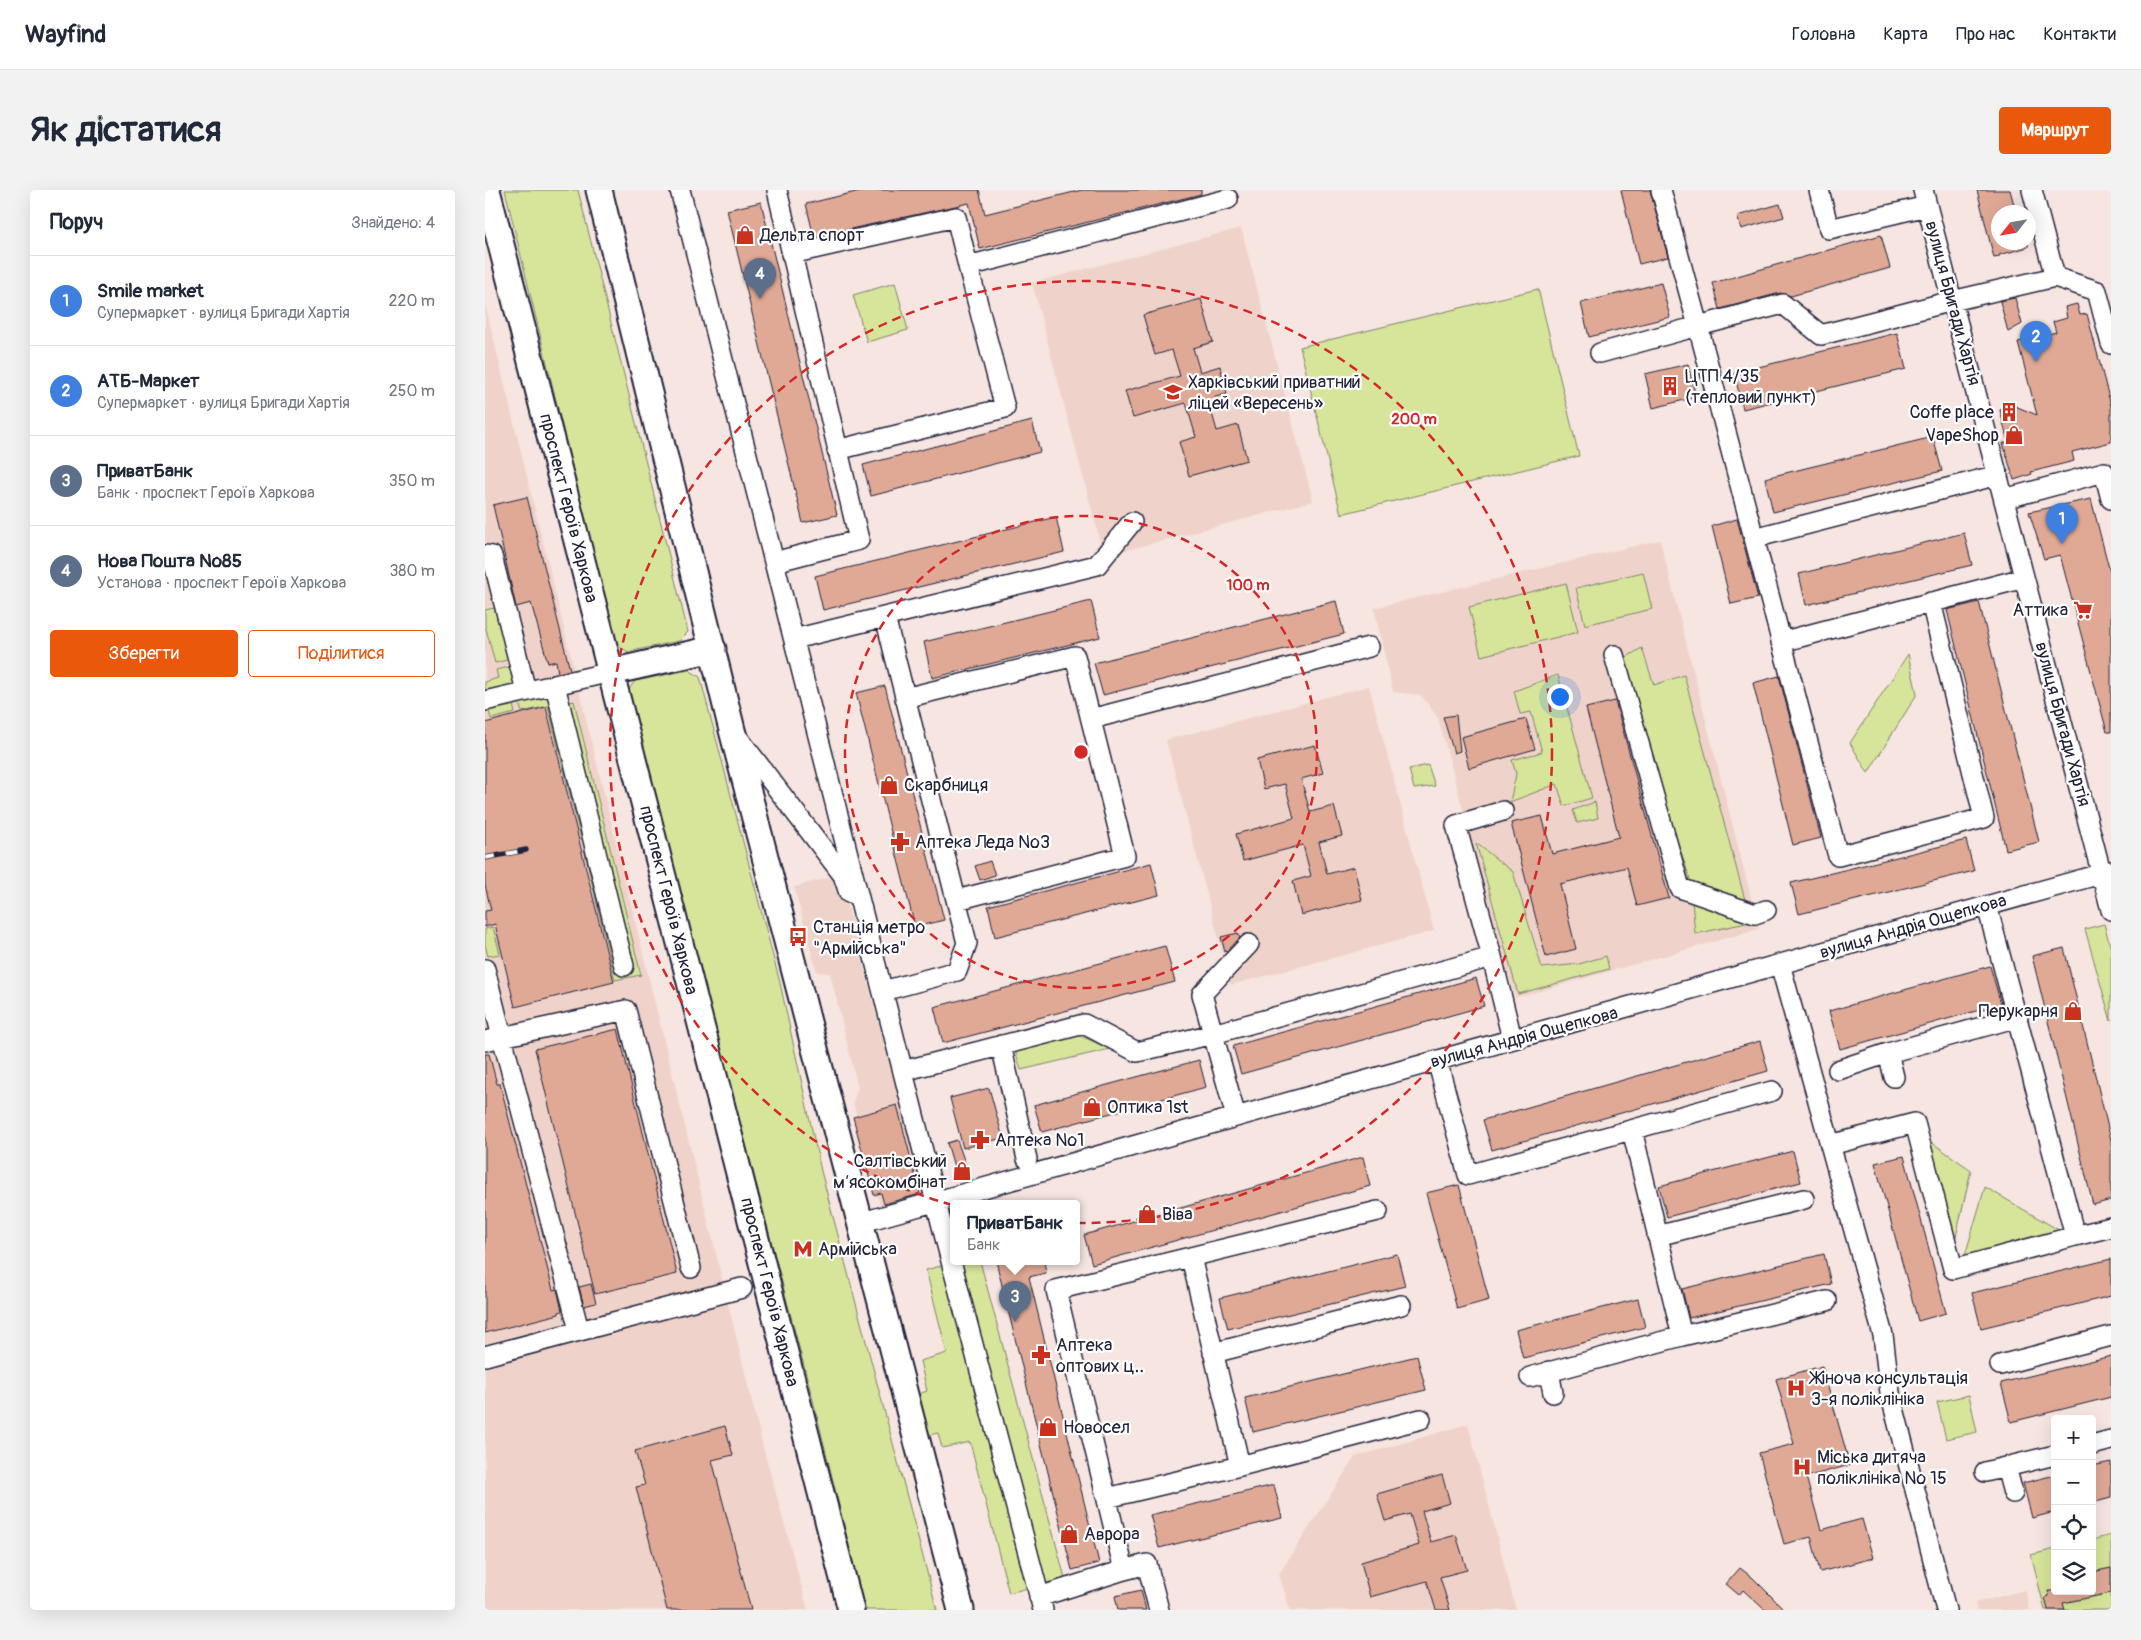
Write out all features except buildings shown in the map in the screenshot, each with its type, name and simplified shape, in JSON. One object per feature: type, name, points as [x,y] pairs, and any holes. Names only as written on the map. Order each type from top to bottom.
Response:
[{"type":"main road","name":"проспект Героїв Харкова","points":[[487,190],[851,1610]]},
{"type":"main road","points":[[599,190],[732,730],[961,1610]]},
{"type":"main road","points":[[611,672],[713,649]]},
{"type":"street","points":[[774,562],[859,540],[777,190]]},
{"type":"street","points":[[1661,190],[1838,856],[1984,818],[1931,602]]},
{"type":"street","points":[[1819,190],[1829,229],[1925,198]]},
{"type":"street","points":[[2032,190],[2055,277]]},
{"type":"street","points":[[683,191],[774,562],[950,1255]]},
{"type":"street","name":"вулиця Бригади Хартія","points":[[1925,198],[2024,578],[2106,872],[2111,910]]},
{"type":"street","points":[[968,266],[1227,199]]},
{"type":"street","points":[[791,254],[956,217],[1005,408],[837,450]]},
{"type":"street","points":[[1600,353],[1783,304],[1821,335],[2055,277],[2097,291],[2111,344]]},
{"type":"street","points":[[2004,499],[2107,471],[2111,499]]},
{"type":"street","points":[[1754,538],[1998,475]]},
{"type":"street","points":[[794,639],[1097,565],[1133,522]]},
{"type":"street","points":[[485,555],[492,556],[526,691]]},
{"type":"street","points":[[1781,642],[2024,578]]},
{"type":"street","points":[[881,984],[957,971],[967,942],[885,617]]},
{"type":"street","points":[[1091,719],[1369,647]]},
{"type":"street","points":[[1614,655],[1680,888],[1755,914],[1766,910]]},
{"type":"street","points":[[905,698],[1075,656],[1125,856],[957,900]]},
{"type":"street","points":[[485,701],[611,672]]},
{"type":"street","points":[[555,685],[624,966]]},
{"type":"street","points":[[732,730],[843,875],[881,984]]},
{"type":"street","points":[[1503,811],[1456,825],[1512,1039]]},
{"type":"street","name":"вулиця Андрія Ощепкова","points":[[859,1223],[2106,872]]},
{"type":"street","points":[[1987,906],[2075,1236]]},
{"type":"street","points":[[1235,1117],[1202,994],[1249,944]]},
{"type":"street","points":[[903,1071],[1084,1024],[1137,1052],[1213,1034],[1492,957]]},
{"type":"street","points":[[1780,964],[1883,1335],[1890,1393],[1946,1610]]},
{"type":"street","points":[[485,969],[494,1039],[579,1330]]},
{"type":"street","points":[[494,1039],[574,1031],[626,1010],[691,1268]]},
{"type":"street","points":[[1838,1070],[1888,1052],[2018,1017]]},
{"type":"street","points":[[1001,1045],[1027,1159]]},
{"type":"street","points":[[1888,1052],[1894,1077]]},
{"type":"street","points":[[1437,1060],[1467,1175],[1772,1091]]},
{"type":"street","points":[[1830,1145],[1915,1124],[1953,1269],[2111,1227]]},
{"type":"street","points":[[1632,1130],[1682,1336]]},
{"type":"street","points":[[1657,1236],[1804,1199]]},
{"type":"street","points":[[1124,1570],[1056,1290],[1379,1211]]},
{"type":"street","points":[[1191,1257],[1240,1466]]},
{"type":"street","points":[[953,1265],[1041,1603],[1124,1570],[1147,1564],[1159,1610]]},
{"type":"street","points":[[485,1356],[742,1288]]},
{"type":"street","points":[[1531,1377],[1682,1336],[1827,1301]]},
{"type":"street","points":[[1213,1353],[1401,1305]]},
{"type":"street","points":[[2000,1365],[2111,1336]]},
{"type":"street","points":[[1549,1371],[1553,1393]]},
{"type":"street","points":[[1107,1498],[1421,1419]]},
{"type":"street","points":[[2096,1444],[2111,1440]]},
{"type":"street","points":[[1985,1472],[2051,1456]]},
{"type":"street","points":[[2006,1467],[2013,1493]]},
{"type":"shaded area","name":"Харківський приватний ліцей «Вересень»","points":[[1241,228],[1313,501],[1104,556],[1032,283]]},
{"type":"shaded area","points":[[485,304],[762,1443],[808,1610],[485,1610]]},
{"type":"shaded area","points":[[1660,540],[1759,929],[1515,998],[1438,718],[1421,695],[1393,692],[1374,608]]},
{"type":"shaded area","points":[[1369,686],[1434,931],[1231,985],[1166,740]]},
{"type":"shaded area","points":[[839,875],[926,1198],[881,1210],[853,1102],[858,1088],[830,973],[817,972],[794,887]]},
{"type":"shaded area","points":[[1468,1424],[1516,1610],[1290,1610],[1279,1574],[1355,1457]]},
{"type":"shaded area","points":[[2025,1590],[2030,1610],[1977,1610],[1975,1603]]},
{"type":"green space","points":[[505,190],[578,190],[688,632],[679,641],[628,652],[615,644]]},
{"type":"green space","points":[[895,283],[908,330],[867,342],[853,295]]},
{"type":"green space","points":[[1538,289],[1579,456],[1341,514],[1300,347]]},
{"type":"green space","points":[[1643,572],[1652,609],[1585,625],[1576,588]]},
{"type":"green space","points":[[1566,583],[1578,632],[1481,656],[1469,607]]},
{"type":"green space","points":[[495,608],[498,611],[510,657],[507,660],[495,663],[485,625],[485,610]]},
{"type":"green space","points":[[1642,648],[1654,685],[1684,675],[1751,922],[1695,934],[1690,879],[1618,662]]},
{"type":"green space","points":[[1908,654],[1917,694],[1868,773],[1850,743]]},
{"type":"green space","points":[[509,667],[514,670],[516,680],[511,687],[485,694],[485,682],[498,678],[496,670]]},
{"type":"green space","points":[[689,670],[700,677],[780,983],[821,1171],[937,1610],[865,1610],[815,1408],[627,692],[635,681]]},
{"type":"green space","points":[[1558,675],[1592,798],[1564,806],[1557,784],[1510,802],[1516,774],[1512,760],[1542,752],[1531,712],[1520,714],[1514,691]]},
{"type":"green space","points":[[551,692],[590,837],[581,839],[548,706],[522,712],[519,703]]},
{"type":"green space","points":[[574,701],[641,975],[615,980],[584,849],[592,848],[564,703]]},
{"type":"green space","points":[[509,702],[513,705],[515,713],[491,719],[489,711],[491,707]]},
{"type":"green space","points":[[1428,765],[1435,786],[1414,789],[1409,769]]},
{"type":"green space","points":[[1595,802],[1598,818],[1577,823],[1573,810]]},
{"type":"green space","points":[[1476,843],[1513,872],[1542,968],[1579,964],[1606,956],[1609,969],[1518,994]]},
{"type":"green space","points":[[2104,924],[2111,949],[2111,1021],[2085,929]]},
{"type":"green space","points":[[493,927],[500,954],[488,956],[485,945],[485,929]]},
{"type":"green space","points":[[1074,1033],[1110,1049],[1021,1070],[1014,1047]]},
{"type":"green space","points":[[1921,1135],[1971,1170],[1953,1250]]},
{"type":"green space","points":[[1985,1187],[2062,1232],[1964,1259]]},
{"type":"green space","points":[[950,1263],[950,1265],[981,1265],[1065,1578],[1009,1593],[970,1442],[942,1448],[938,1433],[929,1435],[918,1394],[927,1391],[920,1361],[947,1353],[926,1270]]},
{"type":"green space","points":[[1969,1395],[1977,1432],[1946,1439],[1937,1402]]},
{"type":"green space","points":[[2111,1535],[2111,1610],[2045,1610],[2031,1555],[2051,1550],[2051,1595],[2096,1595],[2096,1539]]},
{"type":"railway","points":[[485,858],[526,850]]},
{"type":"place","name":"Дельта спорт","points":[[745,235]]},
{"type":"place","name":"Нова Пошта №85","points":[[760,299]]},
{"type":"place","name":"АТБ-Маркет","points":[[2036,362]]},
{"type":"place","name":"ЦТП 4/35 (тепловий пункт)","points":[[1670,386]]},
{"type":"place","name":"Харківський приватний ліцей «Вересень»","points":[[1173,392]]},
{"type":"place","name":"Coffe place","points":[[2009,412]]},
{"type":"place","name":"VapeShop","points":[[2014,435]]},
{"type":"place","name":"Smile market","points":[[2062,544]]},
{"type":"place","name":"Аттика","points":[[2083,610]]},
{"type":"place","name":"Скарбниця","points":[[889,785]]},
{"type":"place","name":"Аптека Леда №3","points":[[900,842]]},
{"type":"place","name":"Станція метро \"Армійська\"","points":[[798,937]]},
{"type":"place","name":"Перукарня","points":[[2073,1011]]},
{"type":"place","name":"Оптика 1st","points":[[1092,1107]]},
{"type":"place","name":"Аптека №1","points":[[980,1140]]},
{"type":"place","name":"Салтівський мʼясокомбінат","points":[[962,1171]]},
{"type":"place","name":"Віва","points":[[1147,1214]]},
{"type":"place","name":"Армійська","points":[[803,1249]]},
{"type":"place","name":"ПриватБанк","points":[[1015,1322]]},
{"type":"place","name":"Аптека оптових ц‥","points":[[1041,1355]]},
{"type":"place","name":"Жіноча консультація 3-я поліклініка","points":[[1796,1388]]},
{"type":"place","name":"Новосел","points":[[1048,1427]]},
{"type":"place","name":"Міська дитяча поліклініка № 15","points":[[1802,1467]]},
{"type":"place","name":"Аврора","points":[[1069,1534]]}]
